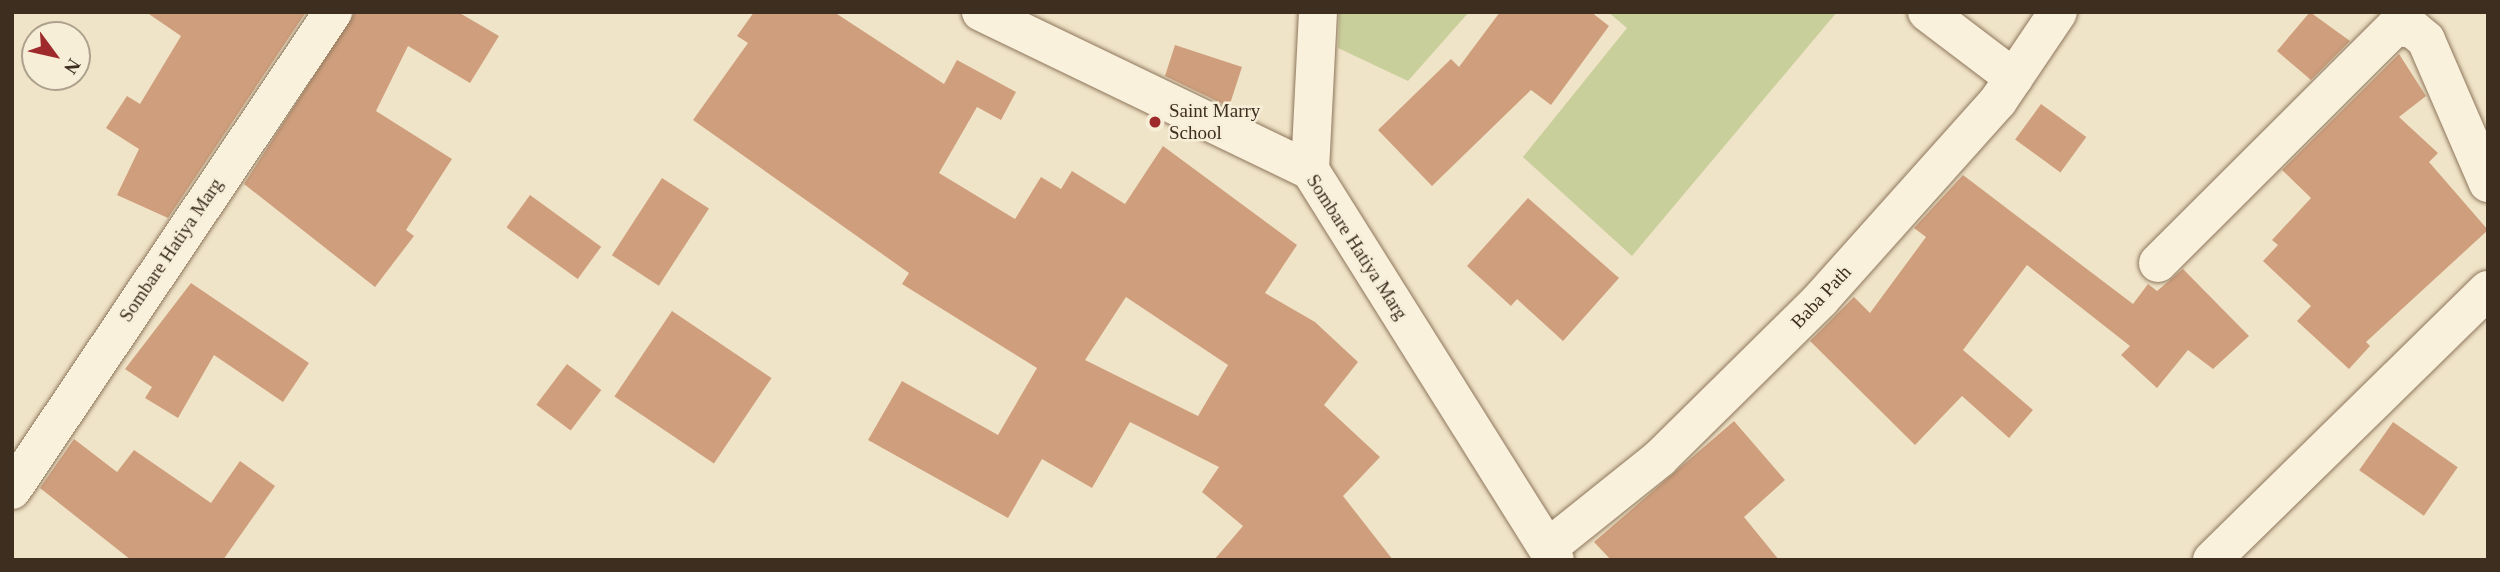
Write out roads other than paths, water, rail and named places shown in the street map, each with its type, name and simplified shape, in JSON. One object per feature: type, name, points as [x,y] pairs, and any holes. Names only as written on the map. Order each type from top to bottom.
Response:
[{"type":"street","name":"Sombare Hatiya Marg","points":[[12,490],[333,12]]},
{"type":"street","name":"Sombare Hatiya Marg","points":[[981,12],[1310,170],[1552,554]]},
{"type":"street","points":[[1310,170],[1318,12]]},
{"type":"street","points":[[1927,12],[2014,78]]},
{"type":"street","name":"Baba Path","points":[[1552,554],[1660,458],[1821,299],[2014,78],[2058,12]]},
{"type":"street","points":[[2158,263],[2395,27],[2413,29],[2426,40],[2488,183]]},
{"type":"street","points":[[2212,560],[2488,290]]},
{"type":"place","name":"Saint Marry School","points":[[1155,122]]}]
